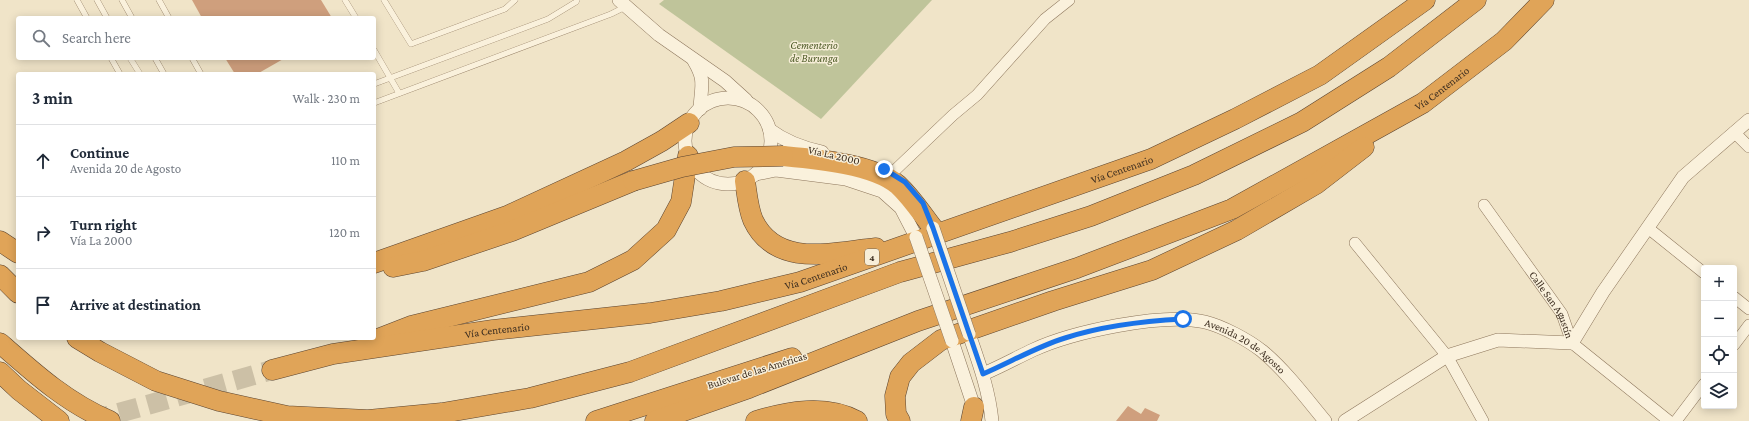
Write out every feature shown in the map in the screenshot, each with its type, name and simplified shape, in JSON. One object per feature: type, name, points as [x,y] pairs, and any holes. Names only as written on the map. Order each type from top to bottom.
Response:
[{"type":"highway","name":"Vía Centenario","points":[[272,370],[333,354],[493,330],[650,313],[721,301],[800,282],[912,241],[1151,159],[1235,119],[1320,75],[1425,0]]},
{"type":"highway","points":[[80,340],[156,381],[219,401],[287,416],[368,420],[442,413],[530,398],[630,372],[900,272],[1010,242],[1091,216],[1194,175],[1302,122],[1389,66],[1476,0]]},
{"type":"highway","name":"Vía Centenario","points":[[655,421],[749,388],[918,321],[1077,268],[1232,209],[1423,103],[1504,40],[1544,0]]},
{"type":"highway","points":[[900,421],[896,414],[895,396],[900,377],[911,363],[941,340],[1053,301],[1152,270],[1237,230],[1316,184],[1423,103]]},
{"type":"highway","points":[[376,262],[507,216],[626,161],[662,141],[694,116]]},
{"type":"highway","points":[[376,339],[411,326],[589,282],[633,260],[666,230],[681,202],[688,156]]},
{"type":"highway","points":[[376,270],[423,261],[512,231],[633,181],[682,167],[734,157],[783,156],[815,159],[868,169],[897,184],[916,204],[933,228]]},
{"type":"highway","points":[[750,177],[753,219],[767,238],[781,248],[800,254],[816,255],[912,241]]},
{"type":"highway","points":[[0,241],[16,252]]},
{"type":"highway","points":[[0,275],[16,291]]},
{"type":"highway","name":"Bulevar de las Américas","points":[[596,421],[746,372],[918,321]]},
{"type":"highway","points":[[333,354],[372,340]]},
{"type":"highway","points":[[0,343],[44,382],[89,412],[110,421]]},
{"type":"highway","points":[[0,372],[19,390],[60,421]]},
{"type":"highway","points":[[756,421],[791,412],[824,411],[849,417],[857,421]]},
{"type":"street","points":[[891,174],[953,115],[977,95],[1045,19],[1069,0]]},
{"type":"street","points":[[622,4],[694,61],[725,81],[762,115],[770,130],[771,146],[766,161],[750,177],[731,184],[718,183],[705,177],[695,168],[688,156],[685,139],[694,116],[703,84],[702,74],[694,61]]},
{"type":"street","points":[[694,116],[715,100],[732,98],[749,103]]},
{"type":"street","points":[[1345,421],[1446,356],[1498,340],[1572,343],[1603,292],[1683,177],[1749,120]]},
{"type":"street","name":"Vía La 2000","points":[[770,130],[780,137],[802,147],[859,160],[891,174],[905,182],[923,203],[983,374],[990,402],[992,421]]},
{"type":"street","points":[[1734,132],[1749,147]]},
{"type":"street","name":"Vía La 2000","points":[[750,177],[776,170],[846,179],[882,191],[901,208],[912,241],[952,341],[974,416]]},
{"type":"street","name":"Calle San Agustín","points":[[1484,205],[1562,314],[1572,343],[1669,421]]},
{"type":"street","points":[[1648,228],[1701,271]]},
{"type":"street","points":[[1355,243],[1446,356],[1483,421]]},
{"type":"street","points":[[1737,299],[1749,309]]},
{"type":"street","name":"Avenida 20 de Agosto","points":[[983,374],[1032,350],[1066,338],[1108,328],[1157,320],[1183,319],[1206,322],[1235,335],[1261,351],[1297,387],[1325,421]]},
{"type":"street","points":[[1737,340],[1749,325]]},
{"type":"street","points":[[1676,421],[1701,388]]},
{"type":"lane","points":[[77,0],[87,16]]},
{"type":"lane","points":[[97,0],[106,16]]},
{"type":"lane","points":[[122,0],[131,16]]},
{"type":"lane","points":[[159,0],[168,16]]},
{"type":"lane","points":[[345,0],[355,16]]},
{"type":"lane","points":[[384,0],[411,44],[505,9],[515,0]]},
{"type":"lane","points":[[376,83],[548,19],[577,0]]},
{"type":"lane","points":[[376,102],[611,14],[622,4]]},
{"type":"lane","points":[[376,54],[399,93]]},
{"type":"lane","points":[[112,60],[119,72]]},
{"type":"lane","points":[[131,60],[139,72]]},
{"type":"lane","points":[[156,60],[163,72]]},
{"type":"lane","points":[[193,60],[200,72]]},
{"type":"green space","name":"Cementerio de Burunga","points":[[664,0],[932,0],[821,119],[659,4]]},
{"type":"building","points":[[192,0],[321,0],[331,16],[201,16]]},
{"type":"building","points":[[226,60],[282,60],[260,72],[234,72]]},
{"type":"building","points":[[1128,406],[1141,414],[1145,408],[1160,415],[1157,421],[1116,421]]},
{"type":"tunnel","points":[[90,421],[272,370]]},
{"type":"route","points":[[884,169],[905,182],[923,203],[983,374],[1032,350],[1066,338],[1108,328],[1157,320],[1183,319]]}]
